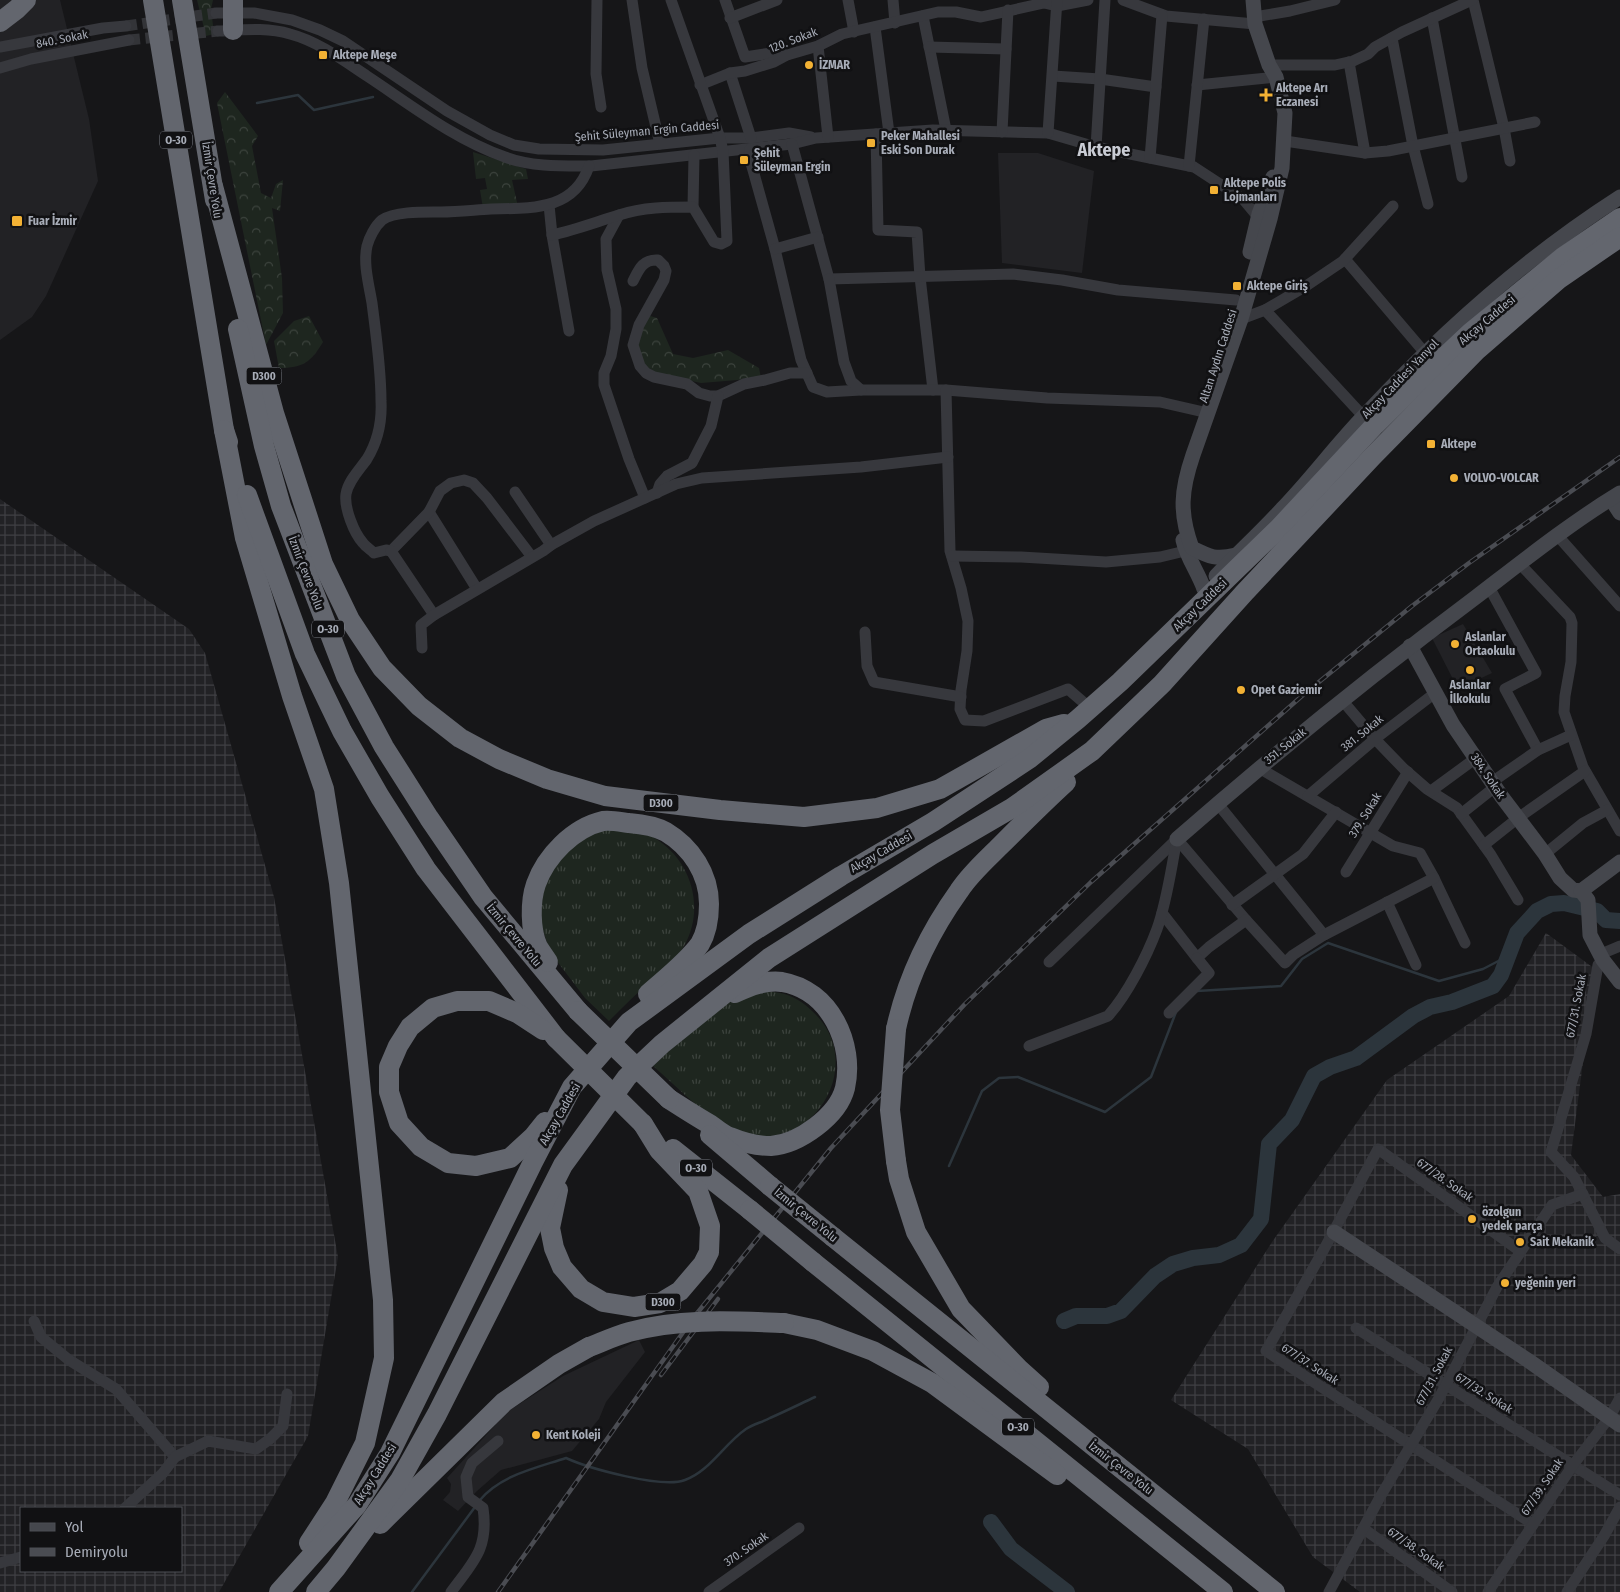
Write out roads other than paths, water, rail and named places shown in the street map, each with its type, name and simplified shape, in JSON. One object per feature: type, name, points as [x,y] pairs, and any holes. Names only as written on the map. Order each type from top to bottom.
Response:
[{"type":"highway","points":[[0,22],[26,0]]},
{"type":"highway","name":"O-30","points":[[153,0],[224,430],[305,654],[342,731],[380,797],[426,869],[556,1038],[643,1124],[701,1173],[750,1210],[1222,1592]]},
{"type":"highway","name":"İzmir Çevre Yolu","points":[[182,0],[236,316],[264,446],[281,506],[346,676],[384,747],[429,818],[483,897],[578,1011],[669,1099],[770,1186],[1275,1592]]},
{"type":"highway","name":"D300","points":[[213,186],[274,413],[323,564],[350,620],[382,668],[418,706],[460,738],[499,759],[547,779],[605,796],[720,810],[804,817],[877,808],[940,789],[1046,729],[1084,714]]},
{"type":"highway","name":"Akçay Caddesi","points":[[278,1592],[357,1505],[390,1453],[527,1172],[572,1087],[629,1022],[749,934],[841,876],[933,822],[1028,759],[1084,714],[1166,639],[1278,529],[1375,425],[1470,333],[1563,257],[1620,218]]},
{"type":"highway","name":"Akçay Caddesi","points":[[316,1592],[336,1568],[400,1480],[437,1414],[563,1165],[627,1077],[662,1044],[769,958],[933,854],[1012,808],[1092,751],[1162,684],[1365,464],[1476,351],[1559,279],[1620,237]]},
{"type":"highway","points":[[224,430],[245,538],[292,696],[324,789],[339,883],[383,1300],[384,1358],[365,1443],[336,1503],[278,1592]]},
{"type":"highway","points":[[1092,751],[1085,763],[1014,831],[960,889],[931,934],[918,960],[900,1010],[896,1029],[890,1110],[899,1179],[916,1232],[961,1309],[1019,1369],[1059,1404],[1114,1463]]},
{"type":"highway","points":[[578,1011],[537,946],[531,916],[534,892],[540,874],[555,852],[576,834],[588,827],[604,821],[618,821],[650,826],[665,832],[691,853],[705,880],[709,895],[707,926],[700,943],[684,962],[648,994],[629,1022]]},
{"type":"highway","points":[[662,1044],[733,994],[752,985],[782,982],[799,987],[814,996],[827,1008],[838,1026],[846,1056],[844,1089],[838,1102],[818,1125],[805,1135],[771,1146],[754,1144],[730,1137],[669,1099]]},
{"type":"highway","points":[[556,1038],[516,1013],[489,1001],[458,1001],[433,1008],[410,1027],[398,1046],[389,1067],[389,1092],[399,1123],[421,1147],[448,1163],[476,1166],[510,1158],[533,1137],[572,1087]]},
{"type":"highway","name":"D300","points":[[563,1165],[550,1228],[554,1248],[562,1267],[581,1289],[604,1302],[634,1307],[660,1303],[670,1299],[687,1284],[703,1264],[709,1252],[710,1226],[698,1191],[659,1150],[643,1124]]},
{"type":"highway","points":[[336,1568],[504,1402],[559,1364],[589,1347],[630,1332],[682,1322],[728,1321],[784,1323],[817,1330],[873,1351],[932,1383],[1172,1562],[1222,1592]]},
{"type":"main road","points":[[1253,0],[1255,20],[1285,113],[1284,148]]},
{"type":"main road","name":"Altan Aydın Caddesi","points":[[1204,589],[1199,575],[1185,551],[1176,511],[1177,475],[1241,319],[1263,220],[1284,148]]},
{"type":"main road","name":"Akçay Caddesi Yanyol","points":[[1204,589],[1283,508],[1363,416],[1451,327],[1520,269],[1620,197]]},
{"type":"main road","name":"Altan Aydın Caddesi","points":[[1236,555],[1221,559],[1208,556],[1192,548],[1184,527],[1183,502],[1186,475],[1203,412],[1254,237],[1263,220]]},
{"type":"main road","points":[[1615,496],[1620,513]]},
{"type":"main road","name":"351. Sokak","points":[[1177,839],[1259,768],[1410,646],[1557,535],[1615,496]]},
{"type":"main road","points":[[1166,639],[1204,589]]},
{"type":"main road","name":"384. Sokak","points":[[1410,646],[1435,694],[1493,784],[1545,854],[1560,878],[1573,890],[1584,895]]},
{"type":"main road","points":[[1620,862],[1584,895],[1590,935],[1602,957],[1620,982]]},
{"type":"main road","points":[[1334,1232],[1529,1361],[1614,1422]]},
{"type":"street","points":[[597,0],[596,74],[602,107]]},
{"type":"street","points":[[632,0],[642,68],[660,144]]},
{"type":"street","points":[[671,0],[720,138],[723,152],[726,240],[721,244],[714,242],[693,207],[694,154]]},
{"type":"street","points":[[725,0],[745,57],[771,54],[787,55]]},
{"type":"street","points":[[730,18],[777,0]]},
{"type":"street","points":[[848,0],[854,32]]},
{"type":"street","points":[[893,0],[895,23]]},
{"type":"street","name":"120. Sokak","points":[[700,85],[730,73],[745,71],[774,62],[787,55],[818,46],[842,34],[938,12],[956,12],[981,17],[1044,3],[1088,0]]},
{"type":"street","points":[[1096,147],[1105,0]]},
{"type":"street","points":[[1123,0],[1162,14],[1204,19],[1255,20],[1335,0]]},
{"type":"street","points":[[1197,85],[1272,71],[1349,62],[1368,54],[1375,47],[1432,18],[1473,0],[1504,128],[1510,162]]},
{"type":"street","points":[[1048,133],[1057,3]]},
{"type":"street","points":[[1002,132],[1008,10]]},
{"type":"street","name":"Şehit Süleyman Ergin Caddesi","points":[[227,17],[254,13],[292,20],[320,30],[343,41],[453,115],[490,135],[514,145],[539,149],[603,150],[720,138],[750,143],[792,144],[816,138],[946,130],[1048,133],[1096,147],[1194,167],[1243,199],[1263,220]]},
{"type":"street","points":[[1150,158],[1162,14]]},
{"type":"street","points":[[923,16],[946,130]]},
{"type":"street","name":"Şehit Süleyman Ergin Caddesi","points":[[227,17],[304,39],[354,68],[449,130],[506,158],[561,166],[589,166],[723,152],[789,133],[816,138]]},
{"type":"street","points":[[1432,18],[1462,177]]},
{"type":"street","points":[[1189,166],[1204,19]]},
{"type":"street","name":"840. Sokak","points":[[0,47],[103,28],[126,26]]},
{"type":"street","points":[[875,27],[888,133]]},
{"type":"street","points":[[1392,38],[1413,146],[1428,204]]},
{"type":"street","name":"840. Sokak","points":[[0,68],[31,59],[129,40]]},
{"type":"street","points":[[818,46],[828,137]]},
{"type":"street","points":[[929,47],[1006,49]]},
{"type":"street","points":[[1349,62],[1365,153]]},
{"type":"street","points":[[730,73],[750,143],[751,163],[775,249],[801,360],[813,387],[827,392],[946,390],[1056,398],[1160,402],[1203,412]]},
{"type":"street","points":[[1052,76],[1100,79],[1156,87]]},
{"type":"street","points":[[1284,148],[1365,153],[1388,151],[1536,122]]},
{"type":"street","points":[[876,134],[878,230],[917,232],[920,277],[933,390]]},
{"type":"street","points":[[792,144],[829,278],[844,362],[851,381],[861,390]]},
{"type":"street","points":[[434,615],[392,551],[386,550],[374,553],[362,543],[348,515],[346,494],[352,480],[367,458],[379,428],[381,402],[380,366],[366,265],[367,246],[378,224],[384,219],[393,216],[427,211],[523,208],[549,205],[565,198],[578,186],[589,166]]},
{"type":"street","points":[[1243,199],[1268,201]]},
{"type":"street","points":[[549,205],[552,236],[569,331]]},
{"type":"street","points":[[1241,319],[1265,310],[1306,286],[1346,259],[1393,206]]},
{"type":"street","points":[[552,236],[577,230],[619,215],[651,208],[693,207]]},
{"type":"street","points":[[619,215],[606,240],[607,270],[616,309],[616,330],[611,356],[604,373],[604,385],[629,459],[645,498]]},
{"type":"street","points":[[775,249],[818,238]]},
{"type":"street","points":[[1346,259],[1425,353]]},
{"type":"street","points":[[633,281],[641,265],[650,260],[658,260],[666,271],[664,280],[639,325],[633,344],[640,366],[646,373],[654,377],[687,384],[699,393],[710,396],[718,396],[744,384],[790,373],[807,374]]},
{"type":"street","points":[[829,278],[1013,274],[1118,290],[1236,300]]},
{"type":"street","points":[[1265,310],[1363,416]]},
{"type":"street","points":[[946,390],[948,494],[952,556],[968,621],[967,651],[960,709],[965,720],[984,721],[1068,689],[1084,714]]},
{"type":"street","points":[[657,493],[660,484],[667,476],[692,463],[711,426],[718,396]]},
{"type":"street","points":[[422,648],[421,625],[434,615],[551,544],[594,521],[676,484],[702,478],[860,467],[948,457]]},
{"type":"street","points":[[392,551],[429,512],[440,491],[451,483],[464,480],[473,483],[487,498],[532,557]]},
{"type":"street","points":[[515,492],[551,544]]},
{"type":"street","points":[[429,512],[477,589]]},
{"type":"street","points":[[1557,535],[1619,603]]},
{"type":"street","points":[[952,556],[1021,557],[1106,562],[1160,557],[1185,551]]},
{"type":"street","points":[[1520,564],[1570,617],[1572,623],[1571,662],[1564,712],[1586,771],[1620,831]]},
{"type":"street","points":[[1489,587],[1536,673],[1505,689],[1538,750]]},
{"type":"street","points":[[865,632],[867,666],[874,682],[961,697]]},
{"type":"street","name":"381. Sokak","points":[[1308,796],[1374,739],[1435,694]]},
{"type":"street","points":[[1342,700],[1374,739],[1408,772],[1431,791],[1457,808],[1484,845],[1518,900]]},
{"type":"street","points":[[1461,814],[1493,784],[1538,750],[1571,735]]},
{"type":"street","points":[[1431,791],[1476,758]]},
{"type":"street","points":[[1259,768],[1393,846],[1420,853],[1465,943]]},
{"type":"street","points":[[1484,845],[1518,818],[1586,771]]},
{"type":"street","name":"379. Sokak","points":[[1346,872],[1408,772]]},
{"type":"street","points":[[1218,804],[1324,935]]},
{"type":"street","points":[[1545,854],[1584,823],[1607,810]]},
{"type":"street","points":[[1232,905],[1276,875],[1302,854],[1336,812]]},
{"type":"street","points":[[1177,839],[1232,905],[1285,963],[1293,955],[1324,935],[1434,878]]},
{"type":"street","points":[[1029,1046],[1108,1016],[1116,1006],[1132,982],[1157,930],[1177,839]]},
{"type":"street","points":[[1049,962],[1177,839]]},
{"type":"street","points":[[1387,902],[1416,966]]},
{"type":"street","points":[[1162,913],[1209,973],[1169,1013]]},
{"type":"street","points":[[1197,958],[1246,920]]},
{"type":"street","points":[[1602,957],[1620,946]]},
{"type":"street","name":"677/31. Sokak","points":[[1602,957],[1598,965],[1586,1034],[1551,1152],[1574,1177],[1605,1238],[1620,1249]]},
{"type":"street","name":"677/37. Sokak","points":[[1378,1150],[1266,1351],[1533,1524]]},
{"type":"street","name":"677/28. Sokak","points":[[1378,1150],[1520,1251]]},
{"type":"street","name":"677/31. Sokak","points":[[1329,1592],[1446,1385],[1475,1326],[1497,1287],[1552,1204],[1583,1194]]},
{"type":"street","points":[[34,1321],[41,1337],[69,1360],[116,1389],[175,1457]]},
{"type":"street","name":"677/32. Sokak","points":[[1356,1328],[1620,1495]]},
{"type":"street","points":[[127,1507],[163,1473],[175,1457],[208,1440],[256,1449],[283,1426],[287,1394]]},
{"type":"street","name":"677/39. Sokak","points":[[1488,1592],[1573,1465],[1614,1422],[1620,1398]]},
{"type":"street","points":[[451,1592],[478,1556],[482,1547],[485,1522],[483,1508],[468,1497],[466,1476],[472,1463],[498,1441]]},
{"type":"street","points":[[1567,1592],[1604,1536],[1620,1507]]},
{"type":"street","name":"370. Sokak","points":[[709,1592],[799,1528]]},
{"type":"street","name":"677/38. Sokak","points":[[1364,1529],[1452,1592]]},
{"type":"street","points":[[0,1563],[20,1557]]},
{"type":"waterway","points":[[257,103],[298,95],[314,110],[373,97]]},
{"type":"waterway","points":[[1064,1321],[1076,1316],[1107,1316],[1121,1311],[1155,1276],[1173,1264],[1193,1258],[1219,1255],[1241,1245],[1261,1219],[1269,1144],[1292,1120],[1314,1076],[1330,1067],[1356,1058],[1413,1016],[1430,1007],[1452,1002],[1493,986],[1501,975],[1517,933],[1537,911],[1551,904],[1564,903],[1597,911],[1606,920],[1620,921]]},
{"type":"waterway","points":[[1197,991],[1281,986],[1302,959],[1328,943],[1439,981],[1483,969],[1508,956]]},
{"type":"waterway","points":[[949,1166],[982,1091],[999,1078],[1018,1077],[1105,1112],[1151,1077],[1176,1012]]},
{"type":"waterway","points":[[480,1500],[488,1491],[509,1478],[566,1458],[607,1472],[643,1480],[660,1482],[685,1480],[702,1470],[746,1429],[815,1397]]},
{"type":"waterway","points":[[412,1592],[475,1507]]},
{"type":"waterway","points":[[991,1522],[1011,1549],[1067,1592]]},
{"type":"tunnel","points":[[126,26],[216,13]]},
{"type":"tunnel","points":[[129,40],[218,31]]},
{"type":"railway","points":[[498,1592],[694,1317],[831,1148],[965,1004],[1091,882],[1303,695],[1412,606],[1469,563],[1620,457]]},
{"type":"railway","points":[[661,1375],[718,1299]]},
{"type":"place","name":"Aktepe Meşe","points":[[323,55]]},
{"type":"place","name":"İZMAR","points":[[809,65]]},
{"type":"place","name":"Aktepe Arı Eczanesi","points":[[1266,95]]},
{"type":"place","name":"Peker Mahallesi Eski Son Durak","points":[[871,143]]},
{"type":"place","name":"Şehit Süleyman Ergin","points":[[744,160]]},
{"type":"place","name":"Aktepe Polis Lojmanları","points":[[1214,190]]},
{"type":"place","name":"Fuar İzmir","points":[[17,221]]},
{"type":"place","name":"Aktepe Giriş","points":[[1237,286]]},
{"type":"place","name":"Aktepe","points":[[1431,444]]},
{"type":"place","name":"VOLVO-VOLCAR","points":[[1454,478]]},
{"type":"place","name":"Aslanlar Ortaokulu","points":[[1455,644]]},
{"type":"place","name":"Aslanlar İlkokulu","points":[[1470,670]]},
{"type":"place","name":"Opet Gaziemir","points":[[1241,690]]},
{"type":"place","name":"özolgun yedek parça","points":[[1472,1219]]},
{"type":"place","name":"Sait Mekanik","points":[[1520,1242]]},
{"type":"place","name":"yeğenin yeri","points":[[1505,1283]]},
{"type":"place","name":"Kent Koleji","points":[[536,1435]]},
{"type":"district","name":"Aktepe","points":[[1104,150]]}]
